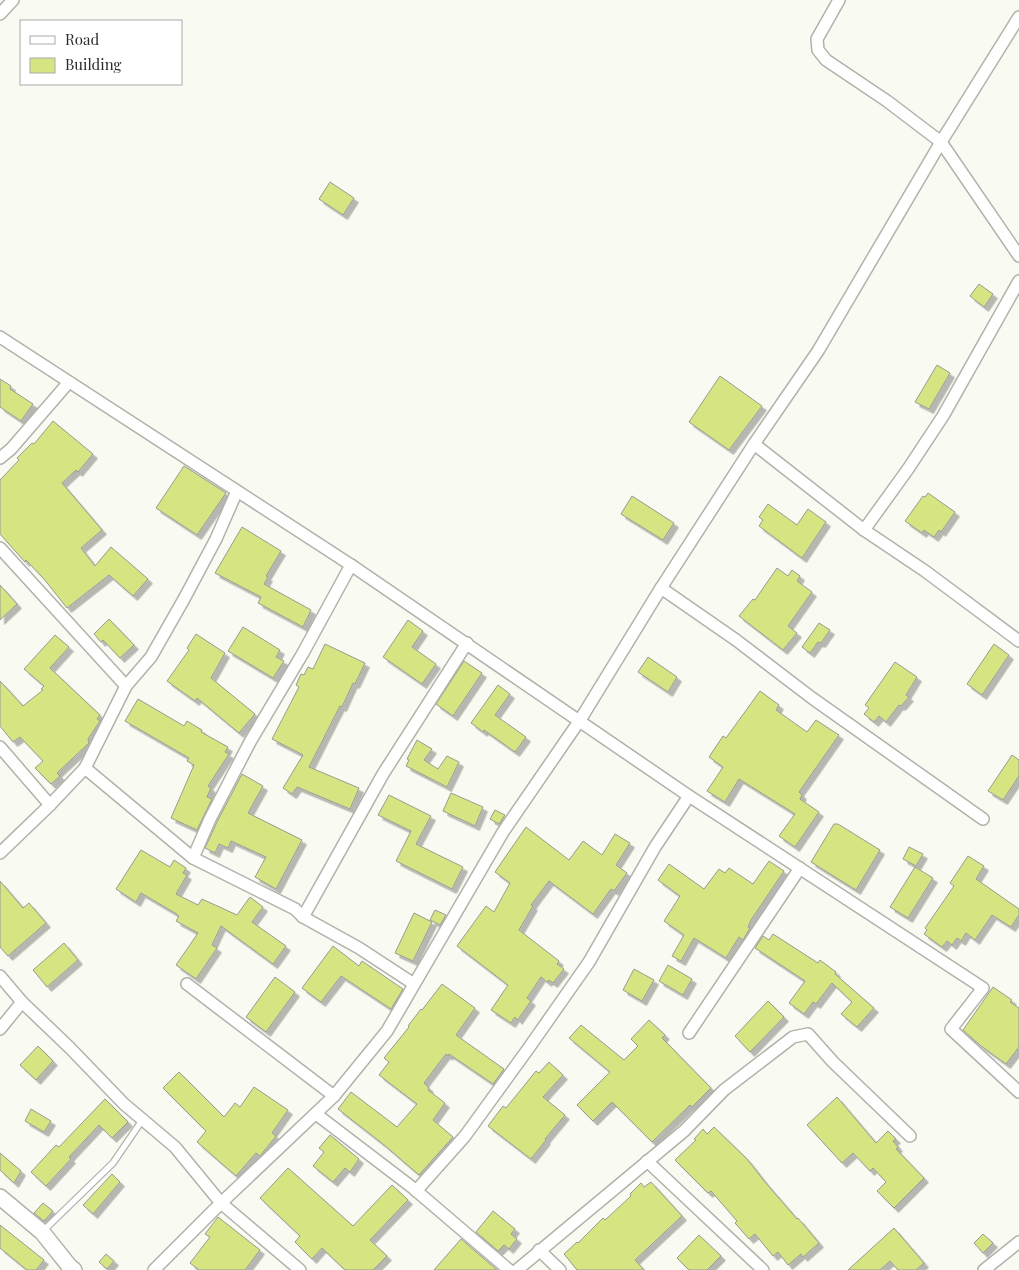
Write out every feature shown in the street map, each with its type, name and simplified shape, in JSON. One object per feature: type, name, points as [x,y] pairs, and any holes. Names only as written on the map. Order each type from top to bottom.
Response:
[{"type":"street","points":[[0,14],[13,0]]},
{"type":"street","points":[[839,0],[817,40],[818,50],[826,60],[887,101],[941,142],[1019,256]]},
{"type":"street","points":[[154,1270],[221,1203],[334,1096],[387,1031],[502,832],[580,720],[661,588],[754,444],[818,351],[941,142],[1019,17]]},
{"type":"street","points":[[864,530],[943,416],[1019,281]]},
{"type":"street","points":[[0,337],[351,565],[689,796],[983,988],[951,1028],[1019,1092]]},
{"type":"street","points":[[0,458],[11,449],[69,382]]},
{"type":"street","points":[[754,444],[864,530],[925,571],[1019,640]]},
{"type":"street","points":[[0,853],[85,768],[126,686],[151,657],[216,539],[237,491]]},
{"type":"street","points":[[0,548],[126,686]]},
{"type":"street","points":[[193,858],[210,819],[250,742],[303,653],[351,565]]},
{"type":"street","points":[[661,588],[736,640],[812,698],[982,819]]},
{"type":"street","points":[[303,917],[383,774],[467,643]]},
{"type":"street","points":[[0,747],[50,805]]},
{"type":"street","points":[[85,768],[193,858],[295,909],[303,917],[359,948],[414,984]]},
{"type":"street","points":[[416,1191],[465,1136],[589,962],[655,847],[689,796]]},
{"type":"street","points":[[689,1033],[800,868]]},
{"type":"street","points":[[0,976],[22,1002],[124,1104],[175,1147],[221,1203],[300,1270]]},
{"type":"street","points":[[187,984],[334,1096]]},
{"type":"street","points":[[0,1030],[22,1002]]},
{"type":"street","points":[[517,1270],[684,1131],[724,1090],[793,1037],[808,1034],[833,1062],[910,1136]]},
{"type":"street","points":[[316,1114],[416,1191],[509,1270]]},
{"type":"street","points":[[647,1161],[763,1270]]},
{"type":"street","points":[[0,1197],[42,1232],[70,1269]]},
{"type":"street","points":[[984,1270],[1019,1242]]},
{"type":"street","points":[[540,1250],[560,1270]]},
{"type":"lane","points":[[42,1232],[113,1163],[143,1119]]},
{"type":"building","points":[[330,182],[354,198],[343,215],[319,199]]},
{"type":"building","points":[[979,284],[993,294],[984,307],[970,296]]},
{"type":"building","points":[[937,365],[950,373],[929,409],[915,402]]},
{"type":"building","points":[[720,376],[762,406],[729,450],[689,422]]},
{"type":"building","points":[[0,379],[11,386],[10,389],[33,404],[21,421],[0,407]]},
{"type":"building","points":[[53,421],[93,454],[78,472],[76,470],[62,483],[102,530],[81,548],[95,566],[111,547],[148,579],[133,596],[109,575],[67,608],[44,579],[26,560],[25,562],[0,534],[0,480],[19,460],[17,458],[32,443],[34,444]]},
{"type":"building","points":[[184,466],[226,493],[197,535],[156,508]]},
{"type":"building","points":[[928,493],[955,512],[941,532],[939,530],[934,537],[924,530],[922,533],[905,521],[923,496],[925,497]]},
{"type":"building","points":[[632,496],[674,523],[663,540],[621,514]]},
{"type":"building","points":[[768,504],[797,525],[808,509],[826,522],[802,558],[759,526],[763,520],[759,517]]},
{"type":"building","points":[[242,527],[281,551],[266,576],[268,577],[264,584],[311,610],[303,627],[258,603],[261,597],[215,573]]},
{"type":"building","points":[[777,568],[788,576],[792,570],[800,576],[797,581],[812,592],[788,626],[797,633],[783,650],[739,616],[753,599],[755,600]]},
{"type":"building","points":[[0,585],[17,604],[0,620]]},
{"type":"building","points":[[109,619],[134,645],[120,658],[103,640],[101,642],[94,634]]},
{"type":"building","points":[[408,620],[423,631],[412,647],[436,664],[422,684],[383,657]]},
{"type":"building","points":[[819,623],[830,630],[821,643],[818,642],[810,653],[802,647]]},
{"type":"building","points":[[243,627],[280,650],[276,657],[284,661],[273,678],[228,651]]},
{"type":"building","points":[[196,634],[225,653],[211,678],[255,714],[239,733],[197,698],[195,701],[167,681],[189,650],[187,648]]},
{"type":"building","points":[[55,635],[69,647],[50,668],[100,715],[97,719],[100,721],[88,739],[89,743],[57,773],[60,776],[51,784],[35,768],[43,761],[20,737],[13,742],[0,726],[0,681],[23,706],[43,690],[41,689],[44,686],[24,669]]},
{"type":"building","points":[[325,644],[365,663],[342,707],[340,706],[309,767],[359,788],[350,809],[297,787],[292,794],[283,788],[303,755],[272,739],[299,687],[296,685],[301,674],[304,675],[308,667],[313,669]]},
{"type":"building","points":[[994,644],[1009,655],[982,695],[967,684]]},
{"type":"building","points":[[648,657],[677,677],[668,692],[638,672]]},
{"type":"building","points":[[464,661],[482,673],[453,716],[436,704]]},
{"type":"building","points":[[895,662],[917,677],[906,695],[909,697],[901,706],[899,705],[886,722],[879,716],[874,722],[864,714],[869,708],[865,705]]},
{"type":"building","points":[[498,685],[510,694],[495,715],[526,737],[515,752],[471,723]]},
{"type":"building","points":[[760,691],[779,705],[776,710],[807,732],[816,720],[839,735],[799,792],[802,795],[800,799],[819,812],[795,847],[779,836],[795,814],[739,779],[725,802],[707,791],[723,767],[709,757],[723,736],[726,738]]},
{"type":"building","points":[[138,699],[184,726],[187,721],[202,730],[201,732],[228,747],[225,752],[229,754],[208,786],[211,788],[207,797],[212,799],[197,830],[171,818],[194,765],[187,761],[189,758],[125,721]]},
{"type":"building","points":[[417,740],[432,749],[424,760],[438,769],[447,756],[459,762],[447,787],[406,766],[409,760],[407,759]]},
{"type":"building","points":[[1012,755],[1019,760],[1019,776],[1003,800],[988,791]]},
{"type":"building","points":[[242,774],[263,786],[248,813],[302,840],[276,889],[255,877],[266,857],[231,841],[228,848],[219,844],[215,853],[205,848]]},
{"type":"building","points":[[451,793],[483,807],[475,826],[443,811]]},
{"type":"building","points":[[389,795],[431,816],[416,844],[463,867],[452,889],[396,861],[411,831],[378,815]]},
{"type":"building","points":[[495,810],[505,815],[499,824],[490,819]]},
{"type":"building","points":[[834,824],[838,824],[880,850],[856,890],[811,862]]},
{"type":"building","points":[[526,827],[569,860],[583,841],[602,855],[615,834],[630,843],[616,865],[627,873],[614,891],[611,889],[593,914],[549,881],[531,905],[533,906],[519,930],[559,961],[557,964],[564,969],[553,983],[549,980],[547,982],[541,977],[527,998],[531,1001],[518,1020],[515,1017],[511,1023],[491,1010],[508,985],[457,946],[486,906],[494,912],[510,883],[495,872]]},
{"type":"building","points":[[909,847],[923,854],[916,866],[903,859]]},
{"type":"building","points":[[141,850],[170,867],[174,860],[186,868],[183,873],[187,875],[176,894],[198,905],[202,899],[237,915],[250,897],[263,907],[252,922],[286,946],[273,964],[221,926],[212,945],[217,948],[196,979],[176,965],[198,933],[176,921],[179,916],[175,913],[141,893],[136,902],[116,889]]},
{"type":"building","points":[[968,856],[984,866],[976,879],[1019,909],[1019,915],[1011,927],[992,915],[975,940],[966,933],[961,941],[957,938],[952,945],[947,941],[942,947],[924,934],[927,930],[925,928],[954,886],[950,883]]},
{"type":"building","points":[[769,861],[784,871],[751,920],[748,927],[750,928],[743,940],[739,937],[726,958],[694,938],[681,961],[672,956],[684,935],[664,921],[680,896],[658,880],[669,864],[704,889],[719,869],[725,873],[729,868],[753,884]]},
{"type":"building","points":[[915,867],[933,878],[908,918],[890,907]]},
{"type":"building","points":[[0,881],[23,908],[29,903],[46,923],[8,956],[0,947]]},
{"type":"building","points":[[435,910],[446,915],[440,925],[430,920]]},
{"type":"building","points":[[414,913],[432,922],[413,961],[395,953]]},
{"type":"building","points":[[773,934],[818,963],[820,960],[836,972],[835,974],[874,1008],[857,1027],[841,1014],[852,1002],[832,983],[816,1004],[813,1002],[804,1014],[789,1003],[805,981],[755,948],[763,936],[769,940]]},
{"type":"building","points":[[64,943],[78,960],[47,987],[33,970]]},
{"type":"building","points":[[333,946],[359,966],[362,961],[403,989],[391,1009],[341,976],[321,1002],[302,988]]},
{"type":"building","points":[[668,965],[692,979],[683,995],[659,981]]},
{"type":"building","points":[[634,969],[654,980],[642,1001],[623,990]]},
{"type":"building","points":[[275,977],[295,992],[266,1032],[246,1017]]},
{"type":"building","points":[[442,984],[475,1008],[456,1035],[504,1069],[493,1084],[449,1054],[448,1056],[446,1054],[424,1083],[429,1088],[428,1090],[445,1103],[433,1120],[453,1137],[419,1175],[338,1109],[351,1092],[397,1127],[417,1104],[379,1075],[389,1062],[384,1058]]},
{"type":"building","points":[[993,987],[1012,1000],[1010,1002],[1019,1008],[1019,1047],[1006,1064],[963,1030]]},
{"type":"building","points":[[768,1001],[784,1017],[750,1052],[735,1036]]},
{"type":"building","points":[[649,1020],[665,1035],[662,1038],[711,1088],[692,1107],[690,1105],[652,1142],[612,1102],[593,1121],[577,1105],[610,1072],[569,1038],[581,1025],[624,1060],[638,1046],[631,1039]]},
{"type":"building","points":[[38,1046],[53,1061],[36,1080],[20,1065]]},
{"type":"building","points":[[549,1062],[563,1075],[543,1097],[565,1115],[531,1159],[488,1126],[503,1106],[506,1108],[536,1071],[539,1073]]},
{"type":"building","points":[[179,1072],[224,1117],[235,1103],[240,1107],[254,1087],[288,1110],[272,1133],[276,1136],[260,1156],[256,1153],[236,1176],[197,1142],[206,1131],[163,1088]]},
{"type":"building","points":[[837,1097],[876,1143],[888,1131],[896,1139],[893,1141],[898,1147],[896,1149],[924,1178],[894,1208],[877,1191],[886,1182],[873,1168],[870,1171],[853,1153],[842,1163],[807,1125]]},
{"type":"building","points":[[105,1099],[128,1122],[112,1138],[99,1125],[69,1157],[71,1159],[46,1186],[31,1172],[56,1145],[59,1147]]},
{"type":"building","points":[[31,1109],[51,1121],[44,1132],[25,1121]]},
{"type":"building","points":[[714,1127],[747,1159],[819,1243],[803,1257],[801,1254],[788,1265],[778,1252],[773,1256],[755,1234],[749,1239],[735,1223],[737,1221],[711,1191],[708,1193],[675,1160],[696,1140],[694,1139],[703,1129],[707,1134]]},
{"type":"building","points":[[330,1135],[359,1159],[350,1172],[345,1168],[333,1182],[313,1166],[324,1152],[319,1148]]},
{"type":"building","points":[[0,1153],[21,1171],[14,1183],[0,1170]]},
{"type":"building","points":[[288,1168],[353,1226],[392,1185],[408,1200],[370,1240],[387,1256],[373,1270],[345,1270],[322,1248],[312,1259],[295,1242],[300,1236],[260,1198]]},
{"type":"building","points":[[112,1174],[120,1182],[93,1214],[83,1205]]},
{"type":"building","points":[[651,1182],[682,1216],[635,1260],[644,1270],[577,1270],[564,1254],[603,1218],[605,1220],[631,1196],[630,1194],[641,1183],[644,1187]]},
{"type":"building","points":[[43,1203],[53,1211],[44,1221],[34,1213]]},
{"type":"building","points":[[493,1211],[515,1229],[511,1234],[517,1239],[509,1249],[504,1245],[498,1251],[476,1232]]},
{"type":"building","points":[[218,1217],[260,1250],[245,1270],[199,1270],[190,1263],[210,1237],[205,1234]]},
{"type":"building","points":[[0,1225],[44,1260],[36,1270],[27,1270],[0,1248]]},
{"type":"building","points":[[894,1228],[924,1263],[916,1270],[898,1270],[890,1261],[880,1270],[848,1270]]},
{"type":"building","points":[[983,1234],[993,1243],[983,1253],[974,1243]]},
{"type":"building","points":[[699,1235],[721,1256],[707,1270],[689,1270],[677,1258]]},
{"type":"building","points":[[461,1239],[497,1270],[434,1270]]},
{"type":"building","points":[[106,1254],[114,1261],[107,1269],[99,1262]]}]
